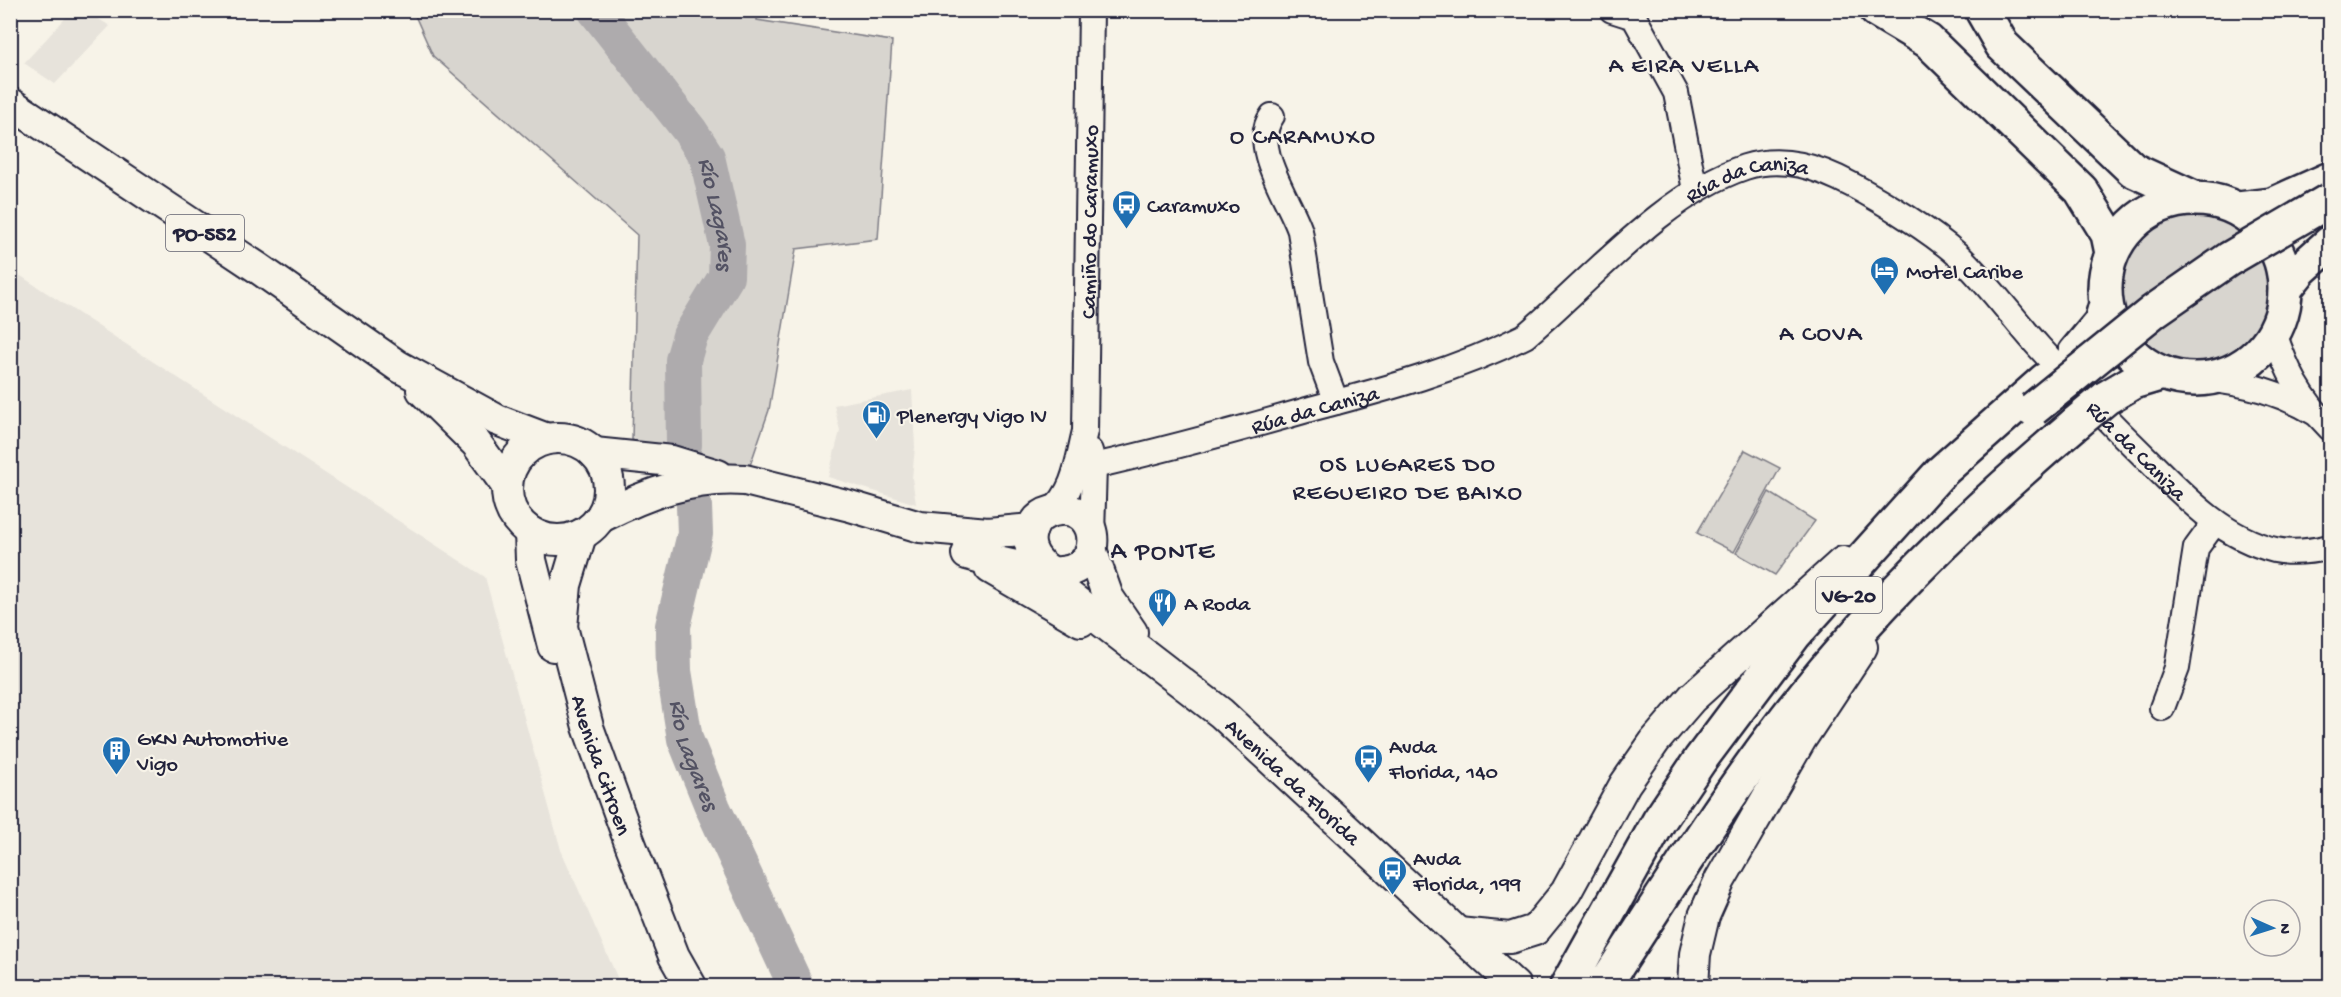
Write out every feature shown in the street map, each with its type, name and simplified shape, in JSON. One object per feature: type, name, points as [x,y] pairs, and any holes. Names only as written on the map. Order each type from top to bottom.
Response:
[{"type":"highway","points":[[1876,10],[1929,41]]},
{"type":"highway","points":[[1899,10],[2081,190],[2108,234],[2112,254]]},
{"type":"highway","points":[[1963,10],[2133,170],[2194,198]]},
{"type":"highway","points":[[1982,10],[2002,45]]},
{"type":"highway","points":[[2238,209],[2272,205],[2331,179]]},
{"type":"highway","points":[[2194,198],[2209,199],[2238,209],[2257,223],[2272,243],[2282,265],[2285,289],[2282,311],[2274,332],[2261,350],[2245,364],[2225,374],[2204,379],[2183,378],[2163,373],[2132,353],[2115,330],[2106,304],[2105,287],[2112,254],[2122,235],[2136,220],[2154,208],[2173,201],[2194,198]]},
{"type":"highway","name":"VG-20","points":[[1604,986],[1695,808],[1773,687],[1830,617],[1903,537],[2025,417],[2154,311],[2229,259],[2331,200]]},
{"type":"highway","name":"VG-20","points":[[1573,976],[1695,808],[1804,669],[1865,598],[1977,482],[2157,324],[2239,268],[2331,216]]},
{"type":"highway","points":[[2285,289],[2301,268],[2331,243]]},
{"type":"highway","points":[[1573,976],[1659,821],[1736,710],[1794,635],[1940,472],[2075,353],[2101,322],[2106,304]]},
{"type":"highway","points":[[1604,986],[1735,788],[1787,717],[1888,600],[1951,535],[2106,398],[2133,381],[2163,373]]},
{"type":"main road","name":"PO-552","points":[[10,103],[258,268],[398,366]]},
{"type":"main road","points":[[398,366],[497,420],[547,439],[568,439],[582,444],[594,453],[604,467],[609,484],[608,501],[591,526],[564,540],[546,539],[530,532],[518,520],[509,504],[507,486],[511,470],[519,456],[532,445],[547,439]]},
{"type":"main road","points":[[398,366],[476,443],[498,477],[507,486]]},
{"type":"main road","name":"Avenida da Florida","points":[[594,453],[675,473],[730,479],[850,506],[920,528],[1130,649],[1147,654]]},
{"type":"main road","points":[[1458,933],[1510,938],[1535,930],[1566,892],[1625,784],[1655,741],[1692,698],[1940,472]]},
{"type":"main road","name":"Avenida da Florida","points":[[591,526],[644,495],[675,473]]},
{"type":"main road","points":[[1064,509],[1077,513],[1087,522],[1092,543],[1083,565],[1068,572],[1052,572],[1041,566],[1033,555],[1029,542],[1042,520],[1064,509]]},
{"type":"main road","name":"Avenida da Florida","points":[[920,528],[988,533],[1042,520]]},
{"type":"main road","name":"Avenida Citroen","points":[[591,526],[566,585],[562,627],[588,727],[622,822],[674,957],[691,987]]},
{"type":"main road","points":[[530,532],[531,560],[612,852],[656,965],[669,987]]},
{"type":"main road","points":[[1693,987],[1695,954],[1704,916],[1720,880],[1767,796],[1842,674],[1929,568],[1951,535]]},
{"type":"main road","name":"Avenida da Florida","points":[[1092,543],[1107,597],[1147,654]]},
{"type":"main road","name":"Avenida da Florida","points":[[967,554],[1011,567],[1052,572],[1065,593],[1221,713],[1515,987]]},
{"type":"street","name":"Camiño do Caramuxo","points":[[1042,520],[1060,504],[1072,484],[1085,431],[1091,10]]},
{"type":"street","points":[[1612,10],[1634,17],[1676,93],[1695,190]]},
{"type":"street","points":[[1272,116],[1267,123],[1268,153],[1274,177],[1294,212],[1300,231],[1321,362],[1336,402]]},
{"type":"street","name":"Rúa da Caniza","points":[[1094,466],[1336,402],[1455,367],[1525,336],[1672,205],[1695,190],[1716,178],[1747,166],[1772,162],[1803,164],[1830,174],[1868,194],[1957,255],[2109,422],[2192,504],[2214,522],[2246,539],[2276,550],[2310,552],[2331,547]]},
{"type":"street","points":[[2274,332],[2286,368],[2296,387],[2324,421]]},
{"type":"street","points":[[2204,379],[2261,387],[2291,399],[2324,421]]},
{"type":"street","name":"Camiño do Caramuxo","points":[[1085,431],[1094,466],[1092,543]]},
{"type":"street","points":[[2162,708],[2176,668],[2196,549],[2214,522]]},
{"type":"shaded area","points":[[72,11],[86,11],[110,26],[55,84],[24,63]]},
{"type":"shaded area","points":[[413,11],[758,11],[757,20],[892,41],[878,239],[796,249],[769,410],[745,480],[632,440],[637,235],[433,56]]},
{"type":"shaded area","points":[[2195,214],[2223,219],[2248,235],[2264,260],[2269,288],[2264,316],[2248,341],[2223,357],[2195,362],[2167,357],[2142,341],[2126,316],[2121,288],[2126,260],[2142,235],[2167,219]]},
{"type":"shaded area","points":[[10,269],[485,577],[561,850],[621,986],[11,986]]},
{"type":"shaded area","name":"Plenergy Vigo IV","points":[[912,390],[915,447],[912,478],[916,504],[828,477],[840,431],[834,405]]},
{"type":"shaded area","points":[[1745,450],[1780,468],[1734,552],[1697,533]]},
{"type":"shaded area","points":[[1769,492],[1815,521],[1775,575],[1736,553]]},
{"type":"waterway","name":"Río Lagares","points":[[595,10],[690,131],[707,157],[727,245],[726,277],[690,336],[683,360],[684,445]]},
{"type":"waterway","name":"Río Lagares","points":[[694,506],[695,534],[673,626],[674,671],[685,739],[713,808],[796,986]]},
{"type":"place","name":"Caramuxo","points":[[1126,230]]},
{"type":"place","name":"Motel Caribe","points":[[1885,296]]},
{"type":"place","name":"Plenergy Vigo IV","points":[[876,440]]},
{"type":"place","name":"A Roda","points":[[1163,628]]},
{"type":"place","name":"GKN Automotive Vigo","points":[[116,776]]},
{"type":"place","name":"Avda Florida, 140","points":[[1368,784]]},
{"type":"place","name":"Avda Florida, 199","points":[[1392,896]]},
{"type":"district","name":"A EIRA VELLA","points":[[1684,64]]},
{"type":"district","name":"O CARAMUXO","points":[[1303,135]]},
{"type":"district","name":"A COVA","points":[[1821,332]]},
{"type":"district","name":"OS LUGARES DO REGUEIRO DE BAIXO","points":[[1408,477]]},
{"type":"district","name":"A PONTE","points":[[1163,549]]}]
